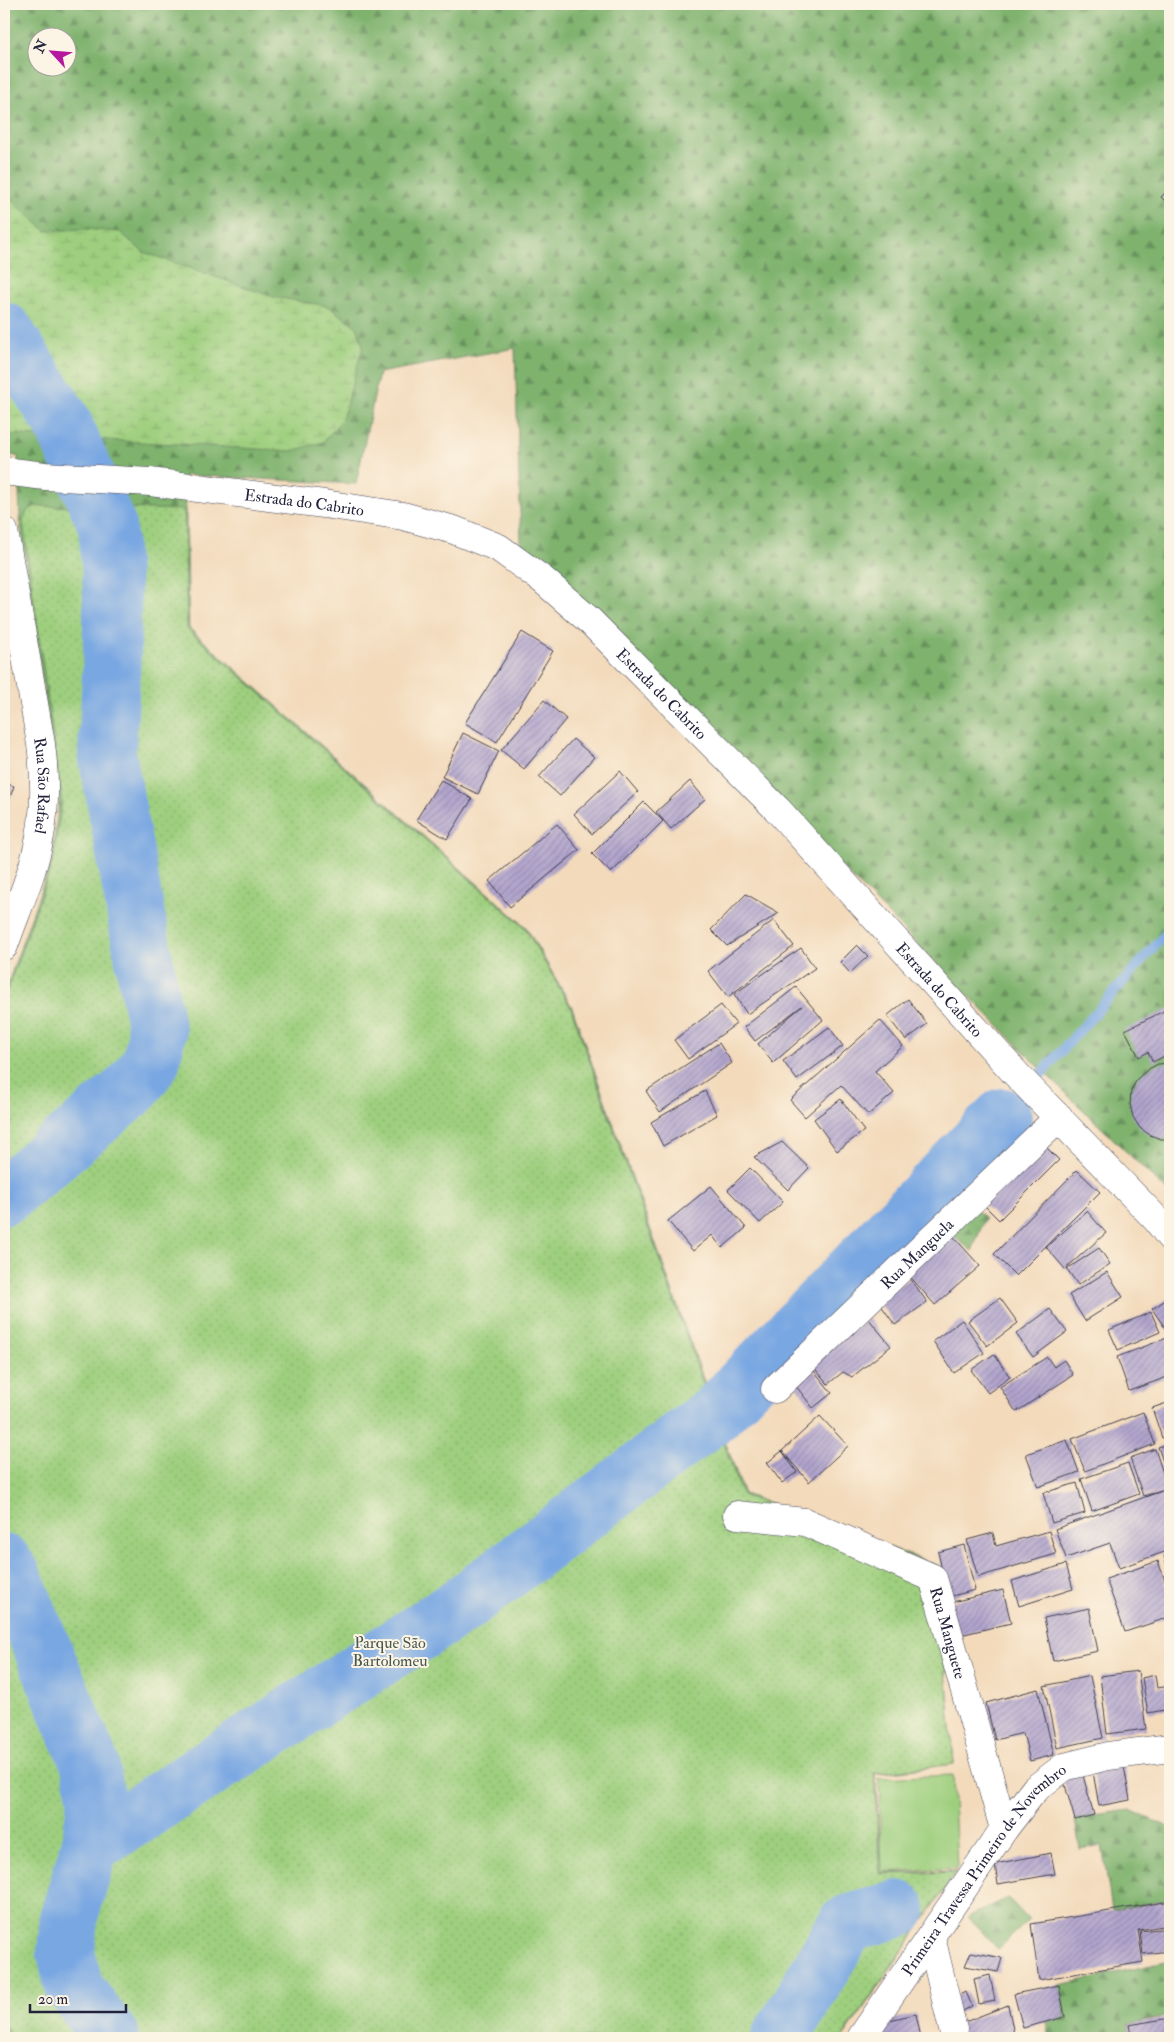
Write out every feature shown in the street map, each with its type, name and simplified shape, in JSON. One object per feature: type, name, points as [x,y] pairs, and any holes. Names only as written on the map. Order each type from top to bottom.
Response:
[{"type":"street","name":"Estrada do Cabrito","points":[[4,471],[45,476],[150,482],[402,516],[454,530],[499,548],[543,580],[590,621],[770,802],[1018,1075],[1166,1229]]},
{"type":"street","name":"Rua São Rafael","points":[[4,531],[11,624],[41,744],[44,775],[44,806],[40,838],[4,946]]},
{"type":"street","name":"Rua Manguela","points":[[775,1389],[1056,1114]]},
{"type":"street","name":"Rua Manguete","points":[[737,1515],[805,1522],[933,1578],[1004,1829]]},
{"type":"street","name":"Primeira Travessa Primeiro de Novembro","points":[[861,2038],[1004,1829],[1035,1789],[1064,1767],[1108,1756],[1170,1748]]},
{"type":"street","points":[[931,1937],[955,2038]]},
{"type":"green space","name":"Parque São Bartolomeu","points":[[4,4],[1170,4],[1170,1194],[1049,1077],[521,543],[515,348],[379,373],[356,484],[185,475],[189,628],[526,927],[572,1007],[744,1494],[937,1565],[954,1764],[875,1774],[882,1873],[957,1871],[843,2038],[11,2038],[4,2029],[4,994],[51,861],[59,801],[20,522],[18,456],[4,455]]},
{"type":"green space","points":[[4,193],[46,231],[85,229],[120,232],[143,252],[274,297],[328,306],[357,327],[363,346],[342,420],[323,442],[292,451],[4,434]]},
{"type":"green space","points":[[36,506],[184,510],[187,629],[525,928],[571,1008],[742,1495],[936,1566],[954,1764],[874,1773],[880,1874],[956,1872],[842,2038],[13,2038],[4,2025],[4,1000],[53,862],[62,801],[23,521],[27,511]]},
{"type":"green space","points":[[973,1207],[985,1218],[972,1251],[952,1235]]},
{"type":"green space","points":[[953,1775],[957,1868],[882,1872],[879,1778]]},
{"type":"green space","points":[[1130,1810],[1170,1828],[1170,1900],[1112,1910],[1102,1845],[1080,1849],[1075,1820],[1094,1815]]},
{"type":"green space","points":[[1008,1898],[1029,1920],[998,1949],[968,1917]]},
{"type":"green space","points":[[1170,1961],[1170,2016],[1128,2025],[1131,2037],[1126,2038],[1049,2038],[1046,2022],[1065,2016],[1059,1985]]},
{"type":"building","points":[[1170,188],[1170,206],[1161,197]]},
{"type":"building","points":[[522,632],[553,651],[497,742],[465,723]]},
{"type":"building","points":[[544,700],[566,719],[524,769],[501,750]]},
{"type":"building","points":[[463,733],[499,751],[478,794],[442,777]]},
{"type":"building","points":[[573,739],[594,757],[560,796],[539,777]]},
{"type":"building","points":[[620,771],[638,792],[592,834],[574,814]]},
{"type":"building","points":[[441,780],[472,799],[447,839],[416,820]]},
{"type":"building","points":[[690,781],[705,799],[671,829],[656,812]]},
{"type":"building","points":[[4,783],[14,786],[4,815]]},
{"type":"building","points":[[644,802],[663,821],[611,873],[592,854]]},
{"type":"building","points":[[557,824],[579,850],[510,907],[489,881]]},
{"type":"building","points":[[746,894],[779,913],[727,946],[711,930]]},
{"type":"building","points":[[774,920],[794,946],[728,997],[708,971]]},
{"type":"building","points":[[857,945],[868,956],[850,973],[840,962]]},
{"type":"building","points":[[801,948],[815,968],[747,1014],[734,994]]},
{"type":"building","points":[[796,987],[823,1020],[773,1063],[758,1044],[802,1006],[755,1041],[744,1027]]},
{"type":"building","points":[[908,999],[927,1024],[906,1040],[887,1016]]},
{"type":"building","points":[[721,1005],[736,1024],[688,1059],[674,1040]]},
{"type":"building","points":[[1170,1008],[1170,1053],[1153,1062],[1148,1052],[1139,1057],[1125,1030]]},
{"type":"building","points":[[880,1020],[903,1046],[875,1071],[894,1093],[868,1115],[841,1085],[805,1117],[790,1100]]},
{"type":"building","points":[[829,1027],[843,1046],[797,1080],[783,1061]]},
{"type":"building","points":[[719,1043],[732,1063],[660,1112],[646,1091]]},
{"type":"building","points":[[1170,1063],[1170,1139],[1161,1139],[1150,1135],[1140,1128],[1133,1117],[1130,1104],[1131,1091],[1137,1079],[1147,1070],[1158,1064]]},
{"type":"building","points":[[705,1091],[717,1115],[663,1146],[651,1122]]},
{"type":"building","points":[[841,1099],[864,1131],[837,1151],[814,1119]]},
{"type":"building","points":[[782,1142],[809,1168],[788,1190],[754,1157]]},
{"type":"building","points":[[1042,1143],[1059,1160],[999,1220],[981,1202]]},
{"type":"building","points":[[750,1168],[783,1202],[760,1223],[728,1190]]},
{"type":"building","points":[[1077,1170],[1100,1192],[1016,1276],[994,1254]]},
{"type":"building","points":[[711,1186],[746,1228],[722,1248],[712,1235],[693,1251],[668,1221]]},
{"type":"building","points":[[1087,1211],[1106,1233],[1065,1269],[1046,1247]]},
{"type":"building","points":[[952,1235],[980,1266],[935,1305],[908,1274]]},
{"type":"building","points":[[1099,1248],[1110,1264],[1078,1285],[1067,1269]]},
{"type":"building","points":[[1107,1272],[1123,1297],[1085,1321],[1069,1295]]},
{"type":"building","points":[[910,1278],[927,1302],[895,1325],[878,1301]]},
{"type":"building","points":[[1170,1297],[1170,1335],[1152,1309]]},
{"type":"building","points":[[1000,1298],[1018,1323],[987,1346],[968,1321]]},
{"type":"building","points":[[1050,1309],[1067,1332],[1033,1357],[1016,1334]]},
{"type":"building","points":[[1151,1312],[1160,1332],[1118,1350],[1109,1330]]},
{"type":"building","points":[[868,1318],[891,1346],[852,1377],[843,1372],[828,1384],[811,1364]]},
{"type":"building","points":[[962,1320],[984,1353],[954,1373],[933,1341]]},
{"type":"building","points":[[1167,1338],[1170,1348],[1170,1376],[1129,1391],[1117,1357]]},
{"type":"building","points":[[994,1354],[1010,1377],[988,1393],[971,1370]]},
{"type":"building","points":[[1047,1357],[1054,1367],[1064,1360],[1073,1375],[1016,1412],[1000,1387]]},
{"type":"building","points":[[810,1366],[832,1393],[813,1408],[792,1381]]},
{"type":"building","points":[[1170,1402],[1170,1436],[1162,1438],[1152,1408]]},
{"type":"building","points":[[1143,1412],[1155,1444],[1085,1471],[1072,1439]]},
{"type":"building","points":[[820,1416],[848,1446],[809,1482],[782,1451]]},
{"type":"building","points":[[1067,1440],[1079,1472],[1038,1487],[1026,1454]]},
{"type":"building","points":[[1170,1443],[1170,1482],[1158,1447]]},
{"type":"building","points":[[1155,1449],[1168,1488],[1164,1489],[1170,1507],[1170,1550],[1119,1568],[1110,1543],[1066,1558],[1055,1529],[1162,1491],[1143,1496],[1130,1458]]},
{"type":"building","points":[[782,1451],[797,1472],[782,1483],[767,1463]]},
{"type":"building","points":[[1128,1463],[1139,1494],[1092,1511],[1081,1479]]},
{"type":"building","points":[[1077,1483],[1085,1513],[1052,1523],[1043,1493]]},
{"type":"building","points":[[1049,1531],[1056,1554],[978,1577],[967,1540],[993,1533],[996,1546]]},
{"type":"building","points":[[964,1545],[975,1590],[948,1597],[938,1552]]},
{"type":"building","points":[[1170,1554],[1170,1575],[1164,1556]]},
{"type":"building","points":[[1158,1561],[1170,1595],[1170,1617],[1125,1632],[1106,1579]]},
{"type":"building","points":[[1066,1564],[1073,1589],[1019,1606],[1012,1581]]},
{"type":"building","points":[[1003,1590],[1011,1623],[956,1636],[948,1603]]},
{"type":"building","points":[[1089,1608],[1098,1651],[1053,1661],[1044,1618]]},
{"type":"building","points":[[1138,1671],[1146,1729],[1107,1734],[1100,1676]]},
{"type":"building","points":[[1155,1675],[1157,1688],[1170,1686],[1170,1709],[1148,1713],[1142,1678]]},
{"type":"building","points":[[1090,1676],[1103,1738],[1057,1748],[1044,1686]]},
{"type":"building","points":[[1038,1689],[1054,1755],[1030,1761],[1023,1733],[995,1740],[986,1703]]},
{"type":"building","points":[[1124,1766],[1130,1800],[1099,1806],[1093,1772]]},
{"type":"building","points":[[1082,1772],[1094,1815],[1075,1820],[1063,1778]]},
{"type":"building","points":[[1051,1853],[1055,1874],[998,1884],[995,1864]]},
{"type":"building","points":[[1170,1901],[1170,1925],[1138,1930],[1143,1962],[1039,1980],[1031,1924]]},
{"type":"building","points":[[1170,1928],[1170,1951],[1143,1954],[1140,1931]]},
{"type":"building","points":[[971,1952],[1002,1958],[998,1972],[965,1966]]},
{"type":"building","points":[[990,1975],[995,2001],[979,2004],[974,1979]]},
{"type":"building","points":[[1059,1985],[1065,2017],[1023,2028],[1014,1994]]},
{"type":"building","points":[[966,1992],[972,2006],[952,2017],[948,1999]]},
{"type":"building","points":[[1008,2005],[1014,2034],[1001,2038],[964,2038],[960,2024]]},
{"type":"building","points":[[916,2014],[921,2038],[883,2038],[880,2022]]},
{"type":"building","points":[[1170,2018],[1170,2038],[1132,2038],[1129,2025]]},
{"type":"waterway","points":[[4,331],[62,421],[107,525],[112,587],[112,654],[107,753],[157,1032],[151,1062],[131,1089],[4,1196]]},
{"type":"waterway","points":[[1003,1117],[1170,929]]},
{"type":"waterway","points":[[111,2038],[74,1987],[66,1953],[69,1916],[90,1846],[463,1604],[715,1414],[1003,1117]]},
{"type":"waterway","points":[[4,1563],[13,1577],[90,1764],[97,1800],[90,1846]]},
{"type":"waterway","points":[[780,2038],[847,1924],[897,1909]]}]
